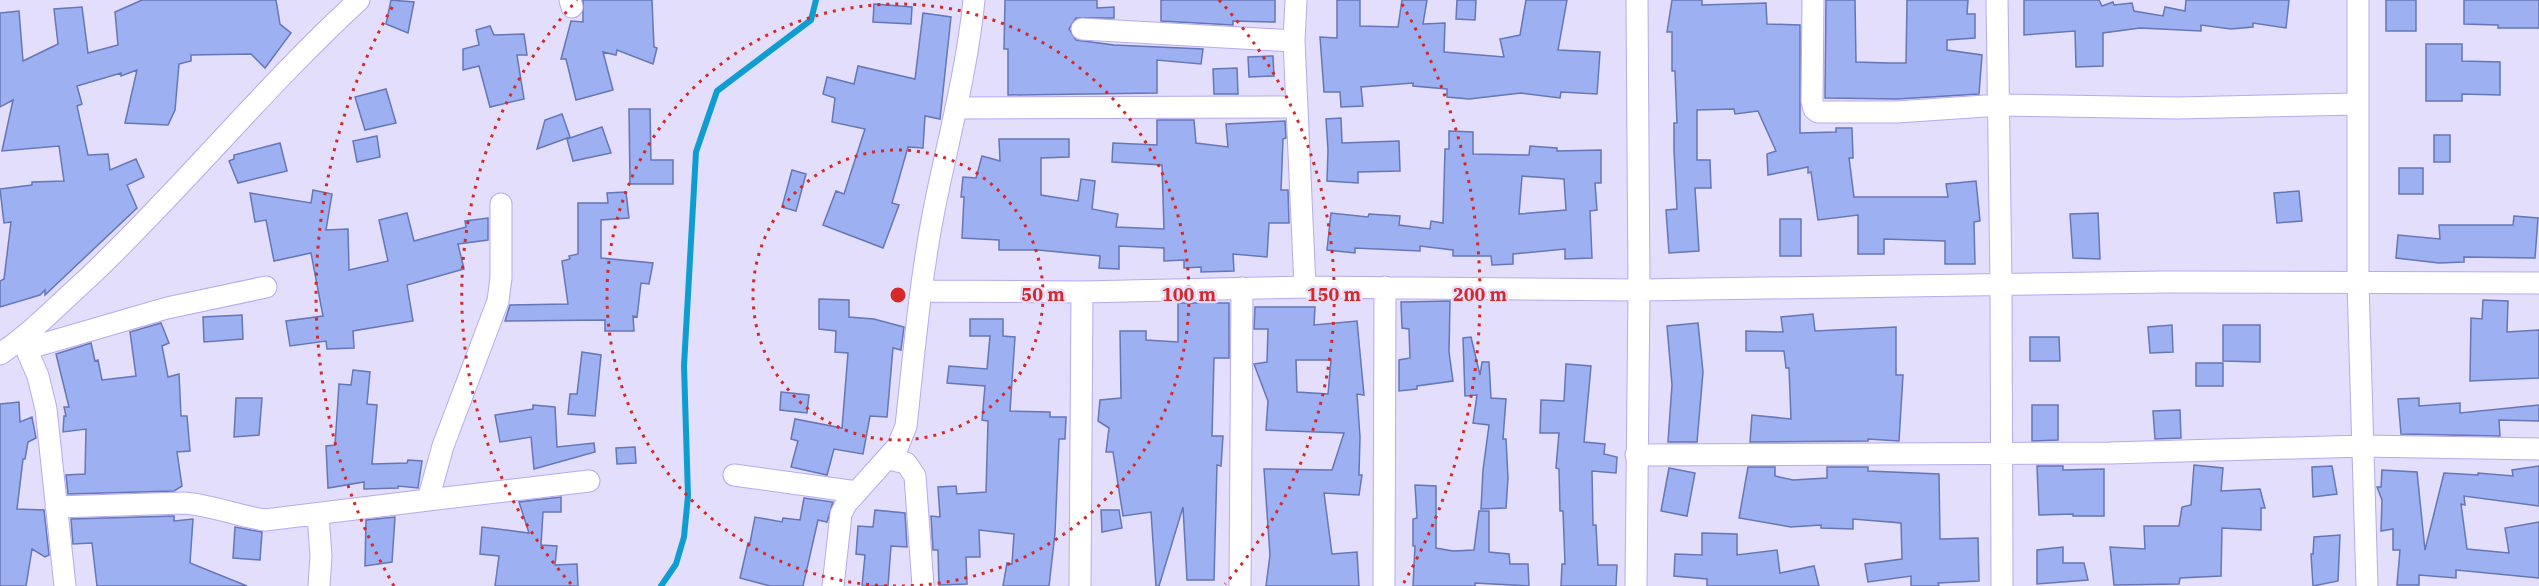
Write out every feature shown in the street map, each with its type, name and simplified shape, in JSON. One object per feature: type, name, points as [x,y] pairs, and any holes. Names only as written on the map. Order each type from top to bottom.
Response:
[{"type":"street","points":[[24,344],[130,238],[324,33],[359,0]]},
{"type":"street","points":[[833,586],[841,514],[846,504],[889,459],[898,446],[906,426],[921,291],[934,210],[970,47],[974,0]]},
{"type":"street","points":[[1296,0],[1294,41],[1305,287]]},
{"type":"street","points":[[1636,0],[1638,290],[1636,586]]},
{"type":"street","points":[[1813,0],[1812,101],[1814,109],[1818,112],[1897,112],[2000,105],[2177,108],[2358,104]]},
{"type":"street","points":[[1997,0],[2000,105],[2002,586]]},
{"type":"street","points":[[2358,0],[2358,283],[2367,586]]},
{"type":"street","points":[[1082,29],[1294,41]]},
{"type":"street","points":[[957,108],[1297,107]]},
{"type":"street","points":[[428,500],[443,446],[498,301],[501,278],[501,204]]},
{"type":"street","points":[[921,291],[1082,292],[1305,287],[1638,290],[2164,282],[2539,283]]},
{"type":"street","points":[[0,354],[24,344],[167,308],[266,287]]},
{"type":"street","points":[[1384,586],[1385,287]]},
{"type":"street","points":[[1240,586],[1242,288]]},
{"type":"street","points":[[1080,586],[1082,292]]},
{"type":"street","points":[[24,344],[38,376],[46,409],[65,586]]},
{"type":"street","points":[[1636,455],[2217,451],[2363,446],[2539,449]]},
{"type":"street","points":[[889,459],[906,464],[915,476],[923,586]]},
{"type":"street","points":[[734,475],[857,492]]},
{"type":"street","points":[[56,507],[205,504],[244,517],[265,520],[589,481]]},
{"type":"street","points":[[318,515],[321,556],[319,586]]},
{"type":"building","points":[[142,0],[276,0],[280,24],[291,33],[265,68],[251,54],[191,55],[191,61],[179,64],[175,110],[168,125],[125,123],[137,70],[77,86],[82,104],[77,106],[88,155],[108,154],[110,170],[136,159],[144,177],[127,185],[137,208],[45,295],[45,290],[40,295],[0,307],[0,281],[4,279],[11,222],[4,223],[0,189],[32,185],[32,182],[64,181],[59,146],[2,151],[13,100],[0,107],[0,13],[19,11],[23,61],[58,44],[54,9],[82,7],[88,53],[118,45],[115,12]]},
{"type":"building","points":[[391,0],[414,2],[408,33],[386,24]]},
{"type":"building","points":[[583,0],[652,0],[654,47],[657,48],[653,64],[617,50],[616,55],[603,52],[613,90],[576,100],[566,59],[561,59],[571,21],[583,22]]},
{"type":"building","points":[[1005,0],[1097,0],[1097,8],[1114,7],[1114,18],[1076,18],[1069,29],[1076,40],[1114,45],[1203,49],[1201,64],[1157,60],[1157,93],[1008,95],[1008,49],[1004,49]]},
{"type":"building","points":[[1161,0],[1275,0],[1275,22],[1233,21],[1233,25],[1161,21]]},
{"type":"building","points":[[1337,0],[1360,0],[1360,26],[1398,27],[1402,0],[1427,0],[1423,24],[1445,23],[1444,52],[1504,57],[1500,39],[1520,35],[1526,0],[1567,0],[1558,50],[1600,52],[1597,94],[1561,92],[1560,98],[1521,93],[1469,99],[1447,97],[1447,89],[1413,86],[1413,83],[1361,87],[1363,106],[1341,107],[1340,92],[1324,92],[1320,37],[1337,38]]},
{"type":"building","points":[[1457,0],[1476,0],[1475,20],[1456,19]]},
{"type":"building","points":[[1672,0],[1702,0],[1702,5],[1766,3],[1767,24],[1800,25],[1800,133],[1836,132],[1836,128],[1852,128],[1853,158],[1849,158],[1854,197],[1948,197],[1946,184],[1976,181],[1980,221],[1974,222],[1975,264],[1945,264],[1945,241],[1884,239],[1884,254],[1858,254],[1858,215],[1818,220],[1811,172],[1808,173],[1808,167],[1768,175],[1767,154],[1776,151],[1758,111],[1735,114],[1734,109],[1697,110],[1697,160],[1710,160],[1711,188],[1695,188],[1699,251],[1669,253],[1666,210],[1677,209],[1674,150],[1674,123],[1677,123],[1675,71],[1672,71],[1672,32],[1667,32]]},
{"type":"building","points":[[1826,0],[1855,0],[1856,62],[1906,63],[1907,0],[1968,0],[1967,14],[1975,14],[1975,38],[1947,40],[1947,50],[1982,55],[1979,94],[1897,99],[1825,98]]},
{"type":"building","points":[[2024,0],[2099,0],[2102,6],[2113,2],[2114,5],[2132,3],[2134,11],[2163,16],[2165,7],[2185,11],[2186,0],[2289,0],[2286,28],[2253,23],[2253,27],[2231,29],[2201,25],[2201,31],[2140,28],[2103,33],[2103,66],[2076,67],[2075,31],[2024,35]]},
{"type":"building","points":[[2386,0],[2416,0],[2416,31],[2386,31]]},
{"type":"building","points":[[2464,0],[2539,0],[2539,28],[2498,28],[2498,25],[2464,24]]},
{"type":"building","points":[[874,4],[912,7],[911,24],[873,22]]},
{"type":"building","points":[[923,13],[951,17],[940,119],[925,116],[923,148],[908,147],[892,203],[899,205],[883,248],[823,225],[836,191],[844,194],[865,129],[832,122],[835,98],[823,94],[827,77],[854,84],[858,66],[915,79]]},
{"type":"building","points":[[490,26],[494,35],[524,34],[527,55],[517,55],[524,99],[490,107],[479,66],[463,70],[463,49],[479,45],[476,30]]},
{"type":"building","points":[[2426,44],[2462,44],[2462,61],[2500,62],[2500,95],[2462,94],[2462,101],[2426,101]]},
{"type":"building","points":[[1273,56],[1274,76],[1249,77],[1248,57]]},
{"type":"building","points":[[1237,68],[1238,94],[1214,94],[1213,69]]},
{"type":"building","points":[[386,89],[396,123],[365,130],[355,97]]},
{"type":"building","points":[[629,109],[650,109],[651,160],[673,160],[673,184],[630,184]]},
{"type":"building","points":[[562,114],[570,137],[537,149],[545,120]]},
{"type":"building","points":[[1341,118],[1342,143],[1399,141],[1400,171],[1358,172],[1358,183],[1327,181],[1326,119]]},
{"type":"building","points":[[1157,120],[1194,120],[1196,143],[1228,147],[1226,124],[1285,121],[1286,138],[1283,139],[1281,190],[1288,190],[1289,223],[1269,223],[1267,257],[1233,254],[1234,271],[1201,272],[1201,267],[1184,268],[1184,260],[1164,261],[1164,248],[1119,246],[1119,269],[1099,268],[1100,256],[1038,250],[999,250],[999,240],[962,238],[963,177],[976,178],[982,156],[1000,161],[999,139],[1069,139],[1069,157],[1041,158],[1041,195],[1078,201],[1081,179],[1095,181],[1092,209],[1118,214],[1116,227],[1164,229],[1162,165],[1112,162],[1113,143],[1157,145]]},
{"type":"building","points":[[602,127],[611,153],[573,161],[567,139]]},
{"type":"building","points":[[1449,131],[1473,132],[1473,154],[1529,155],[1530,146],[1557,148],[1557,151],[1601,150],[1601,183],[1595,183],[1597,210],[1590,211],[1592,258],[1565,259],[1565,249],[1513,254],[1513,264],[1492,265],[1491,256],[1453,256],[1453,250],[1420,246],[1420,251],[1355,248],[1355,253],[1327,250],[1331,213],[1368,217],[1369,214],[1400,216],[1399,225],[1430,229],[1431,221],[1443,223],[1445,149],[1449,149]],"holes":[[[1522,176],[1564,179],[1566,210],[1519,214]]]},
{"type":"building","points":[[2434,135],[2450,135],[2450,162],[2434,162]]},
{"type":"building","points":[[377,136],[380,157],[357,162],[353,141]]},
{"type":"building","points":[[280,143],[287,171],[238,183],[229,161],[234,159],[234,155]]},
{"type":"building","points":[[2399,168],[2423,168],[2423,194],[2399,194]]},
{"type":"building","points":[[792,170],[806,174],[796,211],[782,207]]},
{"type":"building","points":[[313,190],[332,194],[326,230],[348,229],[349,270],[388,261],[379,220],[407,213],[414,241],[466,227],[465,221],[488,218],[488,240],[458,244],[464,269],[407,285],[413,321],[353,331],[354,348],[327,349],[326,341],[290,346],[286,321],[323,316],[311,253],[274,261],[266,220],[255,222],[250,193],[311,203]]},
{"type":"building","points":[[2299,191],[2302,221],[2277,223],[2274,193]]},
{"type":"building","points":[[626,192],[629,218],[601,220],[601,258],[653,263],[649,284],[641,283],[637,317],[633,316],[634,331],[605,331],[605,320],[505,321],[510,305],[568,304],[562,261],[578,254],[578,203],[608,203],[607,193]]},
{"type":"building","points":[[2098,213],[2100,259],[2073,258],[2070,214]]},
{"type":"building","points":[[2514,216],[2538,218],[2535,258],[2464,257],[2464,262],[2439,263],[2396,258],[2398,235],[2440,239],[2439,225],[2513,225]]},
{"type":"building","points":[[1780,219],[1801,219],[1801,256],[1780,256]]},
{"type":"building","points":[[819,299],[849,300],[849,317],[874,319],[904,327],[901,350],[893,348],[887,417],[870,416],[863,454],[834,449],[827,475],[791,467],[798,441],[791,439],[795,419],[842,428],[848,353],[835,352],[836,331],[819,329]]},
{"type":"building","points":[[2483,300],[2508,301],[2507,332],[2539,330],[2539,378],[2470,381],[2471,318],[2482,319]]},
{"type":"building","points":[[1450,301],[1449,352],[1453,381],[1399,391],[1399,360],[1410,358],[1409,329],[1402,328],[1401,302]]},
{"type":"building","points":[[1178,303],[1229,303],[1229,358],[1214,358],[1212,436],[1223,436],[1221,466],[1217,465],[1214,580],[1187,580],[1183,507],[1159,586],[1156,586],[1151,512],[1123,516],[1113,452],[1106,452],[1109,428],[1098,421],[1100,400],[1121,398],[1120,331],[1146,331],[1146,340],[1178,342]]},
{"type":"building","points":[[1255,307],[1315,307],[1314,325],[1357,321],[1364,395],[1357,394],[1360,437],[1359,475],[1362,475],[1359,495],[1324,493],[1332,554],[1357,552],[1359,586],[1266,586],[1270,555],[1264,469],[1332,470],[1344,433],[1266,430],[1268,401],[1254,364],[1267,362],[1268,329],[1254,329]],"holes":[[[1296,360],[1331,360],[1328,394],[1297,392]]]},
{"type":"building","points":[[1813,314],[1815,331],[1896,327],[1896,375],[1903,375],[1899,441],[1868,439],[1868,441],[1750,442],[1752,415],[1791,419],[1789,368],[1786,368],[1784,351],[1746,351],[1746,331],[1783,332],[1781,317]]},
{"type":"building","points":[[242,315],[243,339],[204,342],[203,317]]},
{"type":"building","points":[[970,319],[1003,319],[1003,336],[1015,337],[1010,411],[1050,412],[1050,417],[1066,417],[1065,439],[1059,439],[1055,533],[1049,586],[1003,586],[1007,563],[1012,564],[1014,534],[979,530],[980,557],[966,557],[967,584],[939,585],[938,550],[933,550],[931,516],[940,517],[938,487],[956,486],[957,494],[986,492],[988,421],[982,420],[985,386],[947,383],[949,366],[987,369],[990,336],[970,336]]},
{"type":"building","points":[[161,323],[169,343],[162,346],[168,377],[179,374],[181,416],[187,416],[190,451],[177,452],[182,486],[174,491],[68,494],[66,475],[85,474],[86,429],[63,432],[64,416],[66,416],[64,407],[69,407],[56,354],[91,343],[95,361],[98,360],[102,380],[136,376],[130,332]]},
{"type":"building","points":[[1698,323],[1703,372],[1697,442],[1668,442],[1672,385],[1667,326]]},
{"type":"building","points":[[2172,325],[2173,352],[2150,353],[2148,327]]},
{"type":"building","points":[[2223,325],[2260,325],[2260,362],[2223,361]]},
{"type":"building","points":[[1471,337],[1480,375],[1482,362],[1489,362],[1491,398],[1506,399],[1503,439],[1506,439],[1508,478],[1506,508],[1481,509],[1489,425],[1473,423],[1477,395],[1465,396],[1463,338]]},
{"type":"building","points":[[2030,337],[2059,337],[2060,361],[2030,361]]},
{"type":"building","points":[[582,352],[601,355],[595,416],[568,414],[570,394],[577,394]]},
{"type":"building","points":[[2196,363],[2223,363],[2223,386],[2196,386]]},
{"type":"building","points":[[1566,364],[1591,366],[1584,442],[1605,444],[1604,454],[1617,457],[1616,473],[1592,471],[1593,525],[1596,525],[1598,565],[1617,565],[1616,586],[1561,586],[1562,564],[1565,564],[1563,511],[1560,511],[1559,469],[1556,468],[1559,433],[1540,433],[1541,400],[1564,401]]},
{"type":"building","points":[[353,370],[370,372],[367,404],[377,405],[372,464],[407,463],[408,460],[422,461],[418,488],[398,486],[398,488],[364,489],[364,482],[328,488],[326,446],[335,445],[339,384],[351,385]]},
{"type":"building","points":[[781,392],[809,395],[807,413],[780,410]]},
{"type":"building","points":[[236,398],[262,398],[259,435],[234,437]]},
{"type":"building","points":[[2419,398],[2419,406],[2460,403],[2460,413],[2539,405],[2539,421],[2499,420],[2500,436],[2401,434],[2398,399]]},
{"type":"building","points":[[19,402],[20,422],[32,417],[36,438],[28,442],[25,459],[23,459],[17,509],[44,510],[49,555],[45,557],[32,549],[26,586],[0,586],[0,404]]},
{"type":"building","points":[[533,405],[555,407],[557,447],[594,443],[595,452],[534,469],[531,437],[500,442],[495,415],[533,409]]},
{"type":"building","points":[[2032,405],[2058,405],[2058,440],[2032,441]]},
{"type":"building","points":[[2180,410],[2181,438],[2155,439],[2153,411]]},
{"type":"building","points":[[635,447],[636,463],[617,464],[616,448]]},
{"type":"building","points":[[2194,465],[2223,468],[2221,491],[2260,489],[2265,508],[2261,508],[2261,530],[2222,528],[2221,576],[2180,578],[2179,584],[2114,585],[2110,547],[2145,549],[2144,526],[2179,526],[2182,507],[2191,505]]},
{"type":"building","points":[[2037,466],[2063,466],[2063,470],[2104,469],[2104,516],[2039,515]]},
{"type":"building","points":[[2332,466],[2337,494],[2313,497],[2312,467]]},
{"type":"building","points":[[2539,466],[2539,506],[2464,496],[2465,505],[2461,504],[2467,549],[2509,553],[2505,528],[2539,522],[2539,578],[2456,570],[2456,578],[2419,575],[2419,585],[2397,585],[2400,550],[2393,550],[2393,529],[2381,531],[2382,500],[2377,487],[2381,487],[2382,470],[2417,472],[2425,550],[2444,473],[2513,476],[2512,470]]},
{"type":"building","points":[[1748,467],[1775,467],[1775,476],[1793,480],[1827,478],[1827,467],[1868,467],[1868,471],[1939,474],[1940,539],[1978,538],[1979,581],[1938,583],[1939,586],[1911,586],[1911,576],[1868,582],[1865,564],[1902,559],[1901,523],[1853,519],[1853,529],[1821,528],[1821,525],[1791,527],[1739,518]]},
{"type":"building","points":[[1669,468],[1695,473],[1687,516],[1661,511]]},
{"type":"building","points":[[1415,485],[1436,486],[1436,548],[1453,551],[1474,550],[1479,511],[1489,511],[1489,552],[1509,554],[1510,564],[1528,564],[1529,586],[1475,583],[1475,586],[1413,586],[1415,546],[1413,546],[1413,519],[1417,518]]},
{"type":"building","points":[[561,497],[561,512],[543,512],[541,545],[557,546],[555,565],[577,564],[578,586],[495,586],[499,556],[480,554],[482,527],[529,533],[519,502]]},
{"type":"building","points":[[804,498],[833,502],[827,522],[818,520],[803,586],[770,586],[740,578],[755,517],[782,522],[783,518],[800,520]]},
{"type":"building","points":[[875,510],[905,513],[907,547],[891,546],[888,586],[862,586],[865,555],[856,554],[858,526],[873,527]]},
{"type":"building","points":[[1101,510],[1119,510],[1122,528],[1102,532]]},
{"type":"building","points":[[174,516],[174,521],[193,519],[190,563],[247,586],[97,586],[92,543],[73,544],[71,519]]},
{"type":"building","points":[[395,517],[392,562],[365,566],[366,520]]},
{"type":"building","points":[[235,527],[262,532],[260,560],[233,558]]},
{"type":"building","points":[[1702,533],[1737,534],[1737,555],[1777,550],[1780,573],[1814,566],[1819,586],[1707,586],[1707,579],[1674,576],[1675,554],[1702,555]]},
{"type":"building","points":[[2340,535],[2338,581],[2313,586],[2311,554],[2313,554],[2314,537]]},
{"type":"building","points":[[2063,547],[2063,563],[2084,563],[2088,580],[2037,584],[2037,550]]},
{"type":"waterway","points":[[661,586],[676,564],[684,537],[688,496],[684,366],[696,152],[717,91],[811,20],[816,0]]}]
